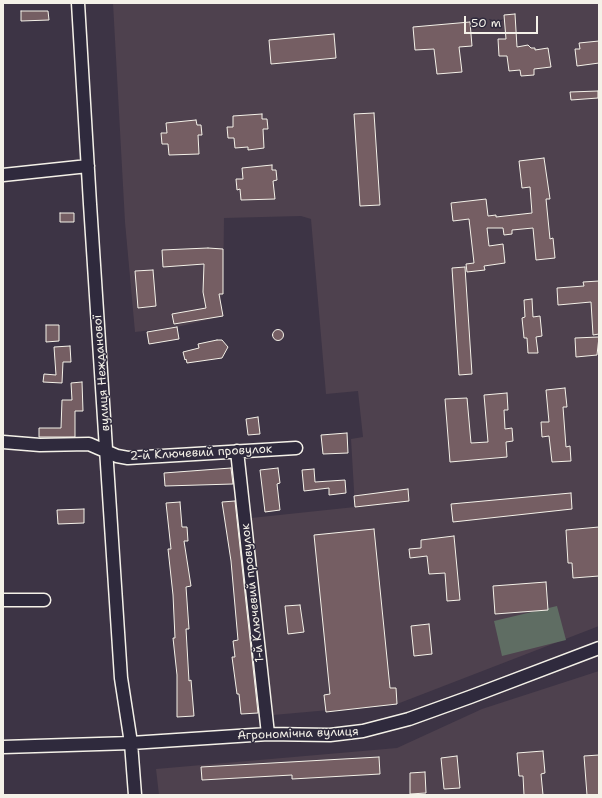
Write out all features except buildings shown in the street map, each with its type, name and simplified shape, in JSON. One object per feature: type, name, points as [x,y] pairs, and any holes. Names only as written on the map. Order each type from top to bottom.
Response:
[{"type":"street","name":"вулиця Нежданової","points":[[78,3],[108,451],[121,678],[131,743]]},
{"type":"street","points":[[3,175],[88,166]]},
{"type":"street","name":"2-й Ключевий провулок","points":[[3,442],[40,445],[89,444],[128,458],[296,448]]},
{"type":"street","name":"1-й Ключевий провулок","points":[[237,451],[268,734]]},
{"type":"street","points":[[3,600],[44,600]]},
{"type":"street","name":"Агрономічна вулиця","points":[[3,747],[131,743],[268,734],[330,735],[363,731],[384,727],[470,697],[599,648]]},
{"type":"street","points":[[131,743],[135,795]]},
{"type":"shaded area","points":[[113,3],[599,3],[599,626],[397,704],[273,715],[251,518],[355,507],[351,439],[363,437],[358,391],[326,394],[311,219],[301,216],[224,218],[223,294],[220,299],[223,316],[177,327],[135,332],[125,222]]},
{"type":"shaded area","points":[[599,671],[599,795],[159,795],[156,769],[397,748],[482,709]]},
{"type":"green space","points":[[557,606],[566,640],[502,656],[494,621]]}]
